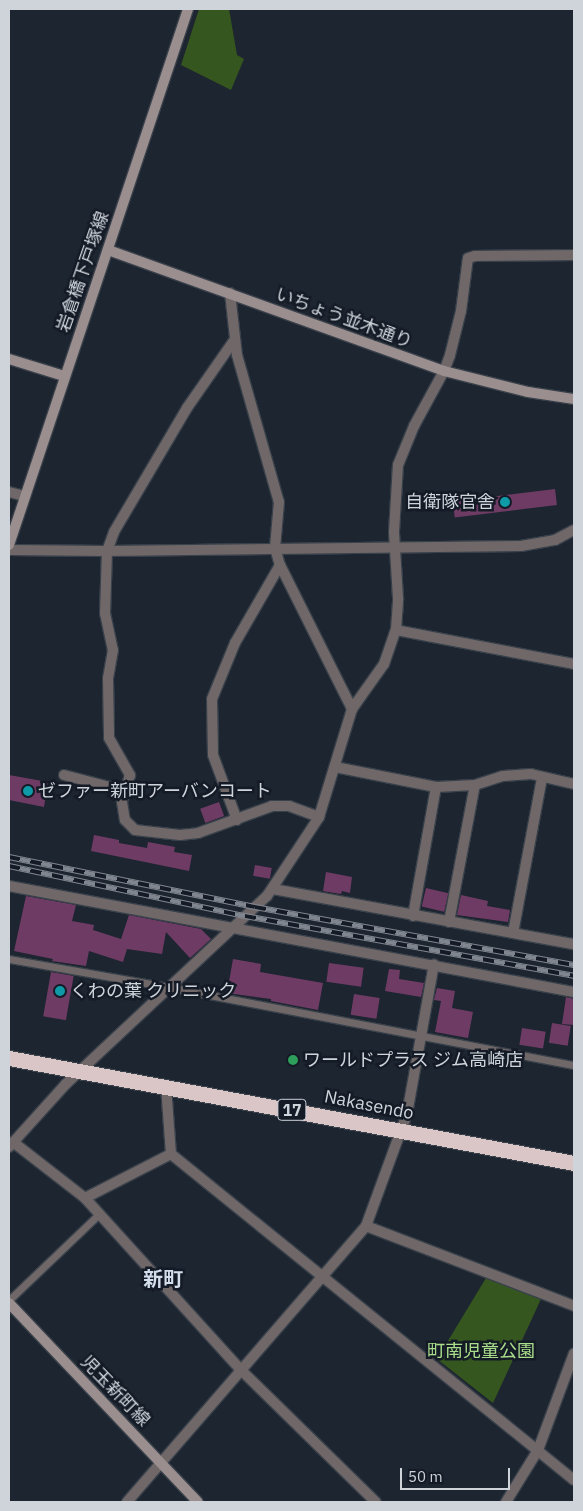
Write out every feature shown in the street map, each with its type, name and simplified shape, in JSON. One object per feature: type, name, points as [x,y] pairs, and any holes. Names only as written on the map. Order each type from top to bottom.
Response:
[{"type":"highway","name":"Nakasendo","points":[[9,1058],[574,1163]]},
{"type":"street","name":"岩倉橋下戸塚線","points":[[9,545],[188,9]]},
{"type":"street","name":"いちょう並木通り","points":[[108,250],[444,371],[528,392],[574,399]]},
{"type":"street","points":[[376,1502],[242,1371],[85,1198],[11,1145],[79,1071],[273,889],[319,817],[352,708],[384,664],[396,630],[398,598],[394,546],[398,465],[414,426],[444,371],[461,311],[468,258],[475,256],[574,255]]},
{"type":"street","points":[[230,293],[237,355],[279,502],[275,548],[280,565],[352,708]]},
{"type":"street","points":[[235,339],[186,408],[114,532],[107,551],[105,613],[113,650],[108,678],[109,738],[130,775],[122,802],[125,820],[135,830],[180,835],[198,833],[272,806],[290,806],[319,817]]},
{"type":"street","points":[[9,359],[64,376]]},
{"type":"street","points":[[9,492],[24,496]]},
{"type":"street","points":[[9,550],[107,551],[394,546],[521,546],[555,540],[574,530]]},
{"type":"street","points":[[237,820],[213,755],[212,700],[235,643],[280,565]]},
{"type":"street","points":[[396,630],[574,664]]},
{"type":"street","points":[[335,767],[436,787],[475,785],[503,776],[530,774],[574,784]]},
{"type":"street","points":[[64,775],[125,791]]},
{"type":"street","points":[[513,933],[542,778]]},
{"type":"street","points":[[449,922],[475,785]]},
{"type":"street","points":[[413,916],[436,787]]},
{"type":"street","points":[[9,886],[434,964],[574,992]]},
{"type":"street","points":[[273,889],[574,944]]},
{"type":"street","points":[[127,1502],[366,1226],[407,1114],[434,964]]},
{"type":"street","points":[[166,1086],[171,1154],[574,1480]]},
{"type":"street","points":[[85,1198],[171,1154]]},
{"type":"street","points":[[366,1226],[574,1306]]},
{"type":"street","name":"児玉新町線","points":[[9,1302],[198,1502]]},
{"type":"street","points":[[506,1502],[538,1450],[574,1353]]},
{"type":"lane","points":[[9,959],[168,987],[574,1065]]},
{"type":"lane","points":[[9,1302],[100,1214]]},
{"type":"green space","points":[[199,9],[229,9],[237,55],[244,59],[231,90],[181,65]]},
{"type":"green space","name":"町南児童公園","points":[[486,1278],[541,1299],[493,1403],[437,1359]]},
{"type":"building","name":"自衛隊官舎","points":[[555,489],[557,505],[455,517],[453,502]]},
{"type":"building","name":"ゼファー新町アーバンコート","points":[[9,775],[48,782],[44,807],[9,800]]},
{"type":"building","points":[[219,802],[224,816],[205,823],[200,809]]},
{"type":"building","points":[[94,835],[119,840],[119,843],[147,848],[148,842],[175,847],[174,852],[192,855],[189,871],[91,851]]},
{"type":"building","points":[[255,865],[272,868],[270,879],[253,876]]},
{"type":"building","points":[[326,872],[352,877],[350,893],[342,891],[341,894],[323,891]]},
{"type":"building","points":[[426,888],[448,893],[444,912],[422,907]]},
{"type":"building","points":[[461,895],[488,901],[487,906],[510,910],[508,922],[457,915]]},
{"type":"building","points":[[26,896],[76,905],[72,921],[94,925],[93,930],[121,939],[129,915],[201,929],[211,939],[190,958],[166,932],[162,954],[127,949],[123,962],[89,951],[86,966],[52,961],[53,959],[14,951]]},
{"type":"building","points":[[233,959],[261,964],[260,972],[323,983],[318,1010],[271,1001],[271,999],[227,993]]},
{"type":"building","points":[[329,963],[364,968],[361,987],[326,982]]},
{"type":"building","points":[[389,969],[400,970],[399,979],[424,983],[421,997],[385,991]]},
{"type":"building","name":"くわの葉 クリニック","points":[[51,972],[74,976],[66,1020],[43,1016]]},
{"type":"building","points":[[437,988],[455,991],[452,1008],[473,1012],[468,1038],[435,1032],[441,1001],[434,1000]]},
{"type":"building","points":[[354,994],[380,998],[376,1019],[351,1015]]},
{"type":"building","points":[[566,997],[574,999],[574,1025],[562,1024]]},
{"type":"building","points":[[552,1023],[571,1026],[568,1046],[549,1043]]},
{"type":"building","points":[[522,1028],[546,1032],[543,1049],[519,1045]]},
{"type":"railway","points":[[9,857],[255,907],[574,965]]},
{"type":"railway","points":[[9,866],[245,916],[574,976]]},
{"type":"place","name":"自衛隊官舎","points":[[505,502]]},
{"type":"place","name":"ゼファー新町アーバンコート","points":[[28,791]]},
{"type":"place","name":"くわの葉 クリニック","points":[[60,991]]},
{"type":"place","name":"ワールドプラス ジム高崎店","points":[[293,1060]]},
{"type":"district","name":"新町","points":[[163,1278]]}]
